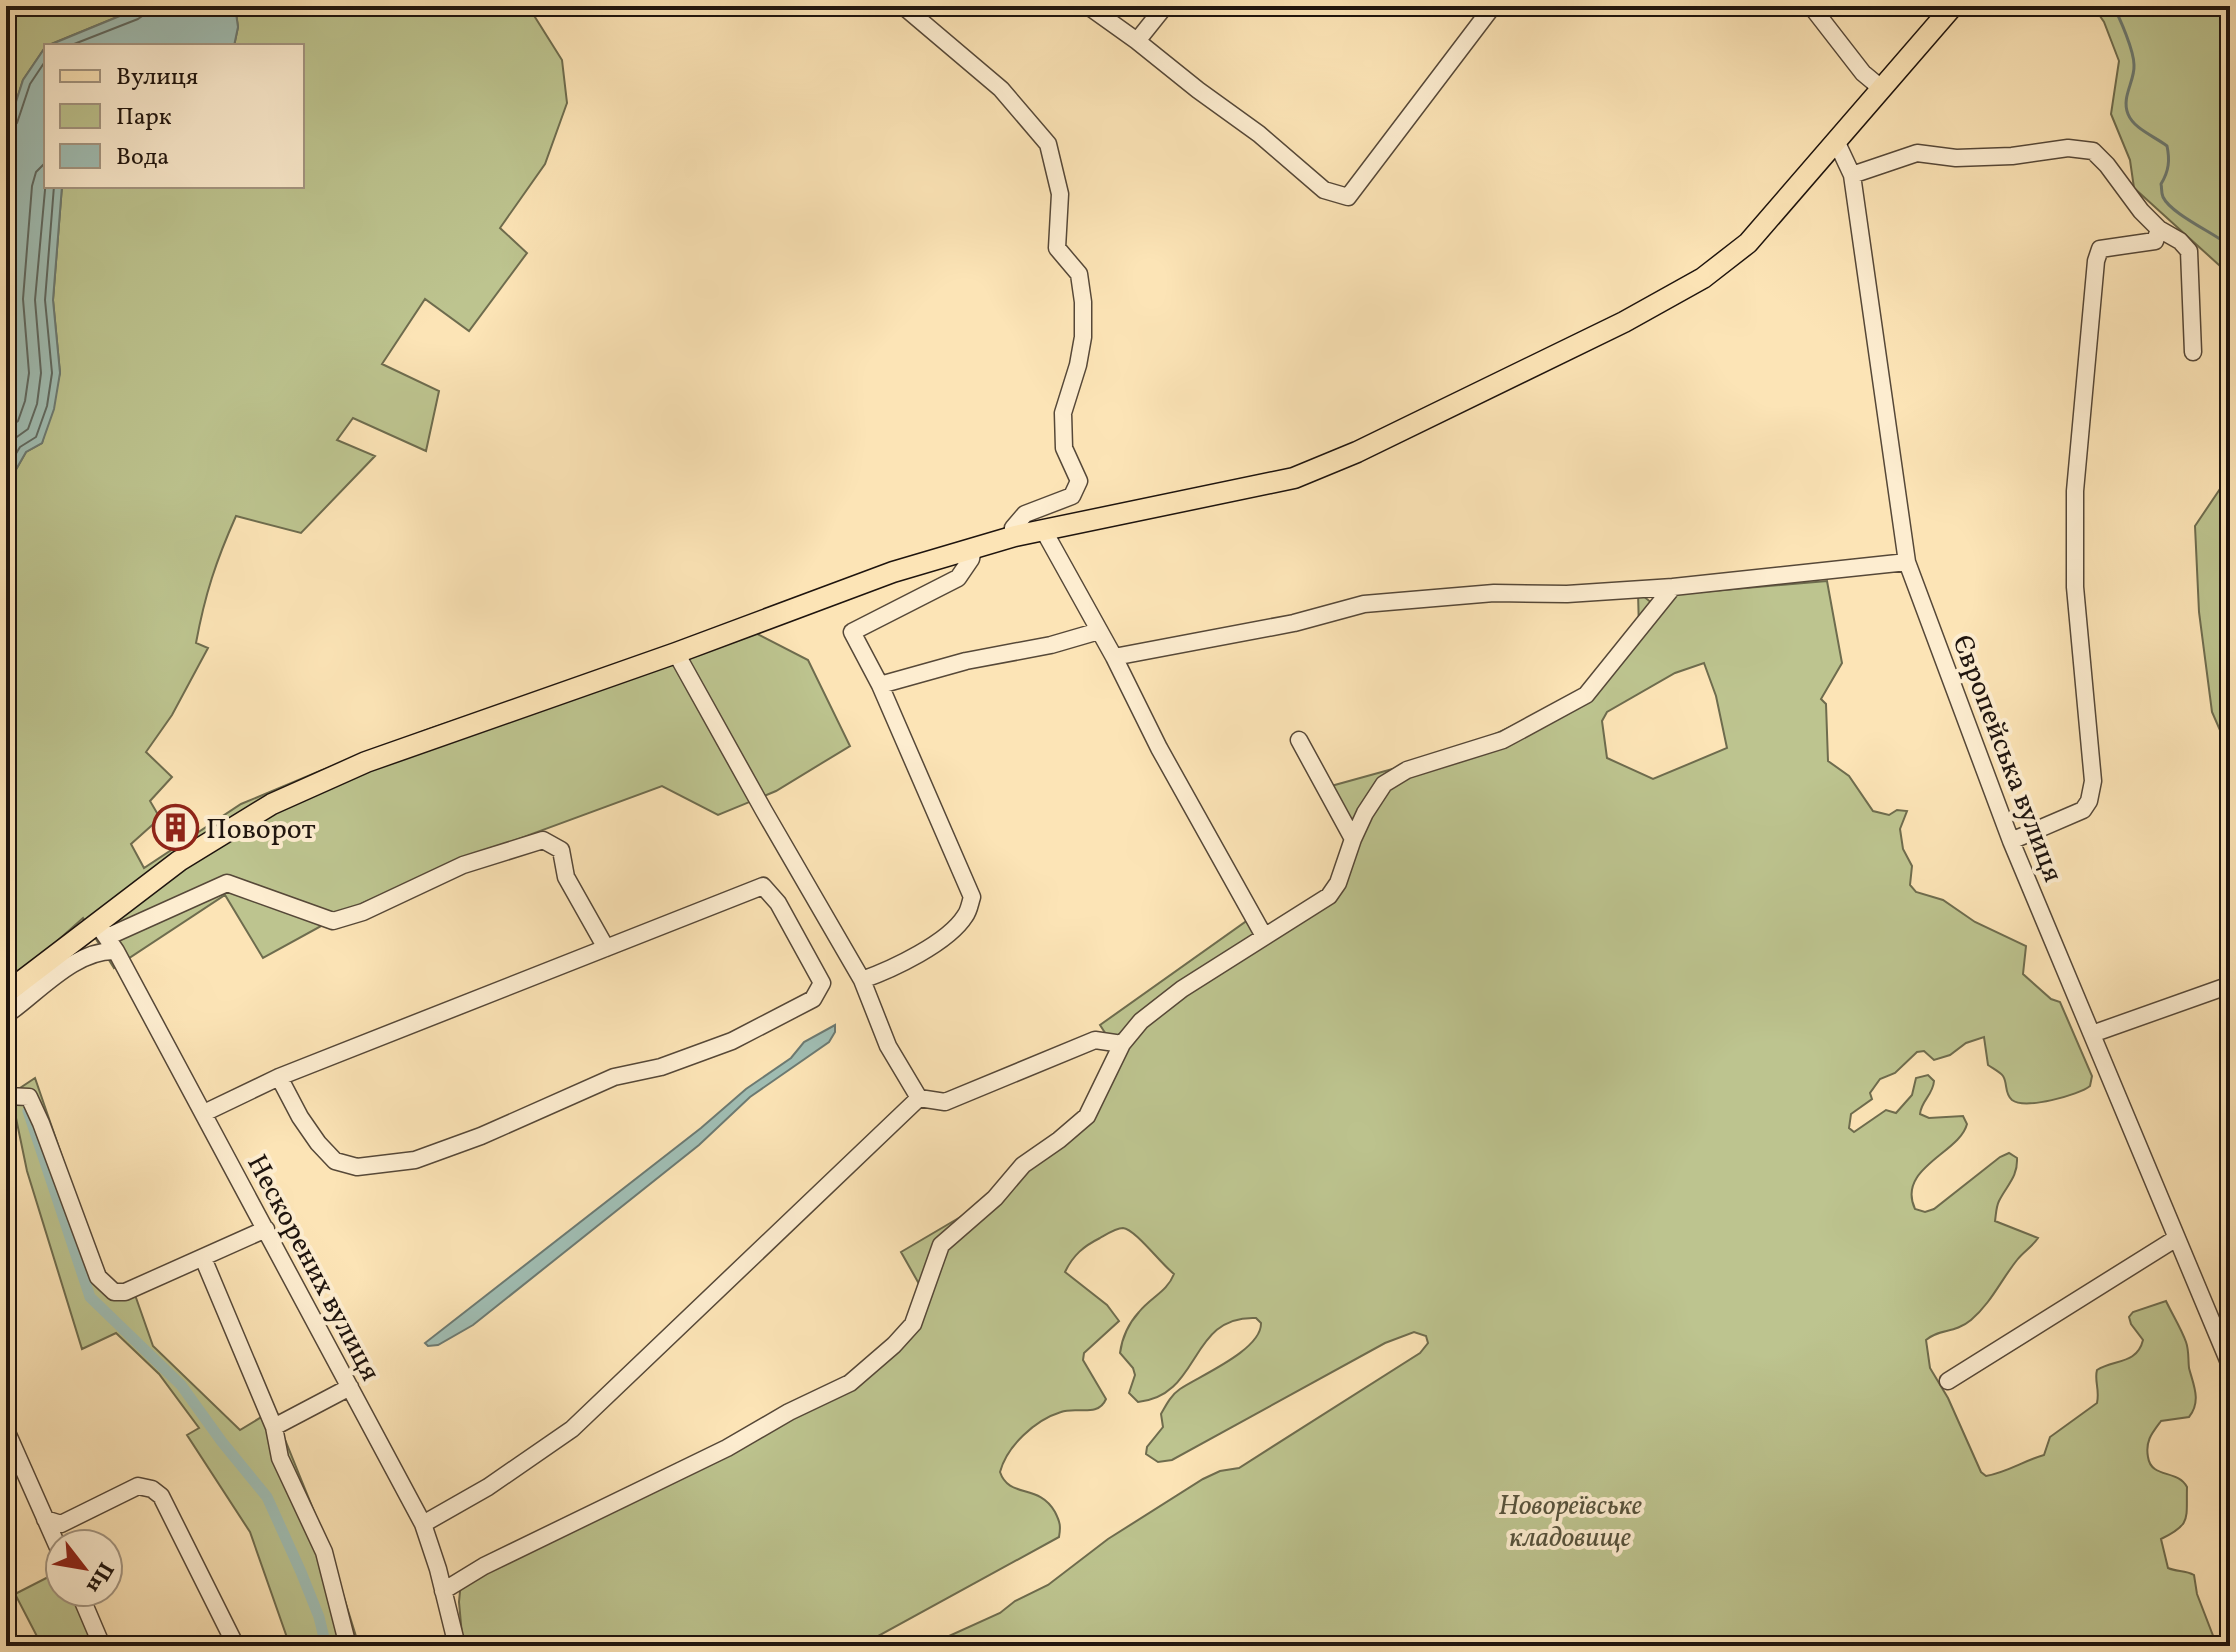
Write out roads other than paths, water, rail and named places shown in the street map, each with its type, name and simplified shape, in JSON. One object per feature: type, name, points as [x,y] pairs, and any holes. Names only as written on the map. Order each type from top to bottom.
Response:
[{"type":"main road","points":[[6,993],[107,938],[179,861],[272,804],[366,762],[676,653],[893,572],[1015,536],[1294,478],[1357,452],[1610,329],[1703,278],[1748,243],[1953,6]]},
{"type":"street","points":[[903,6],[1001,89],[1048,144],[1060,194],[1057,248],[1079,274],[1083,337],[1063,413],[1064,448],[1079,481],[1072,496],[1025,514],[1013,528],[1015,536]]},
{"type":"street","points":[[1088,6],[1259,134],[1324,190],[1348,197],[1493,6]]},
{"type":"street","points":[[1137,41],[1165,6]]},
{"type":"street","points":[[1811,6],[1863,73],[1881,88]]},
{"type":"street","name":"Європейська вулиця","points":[[1837,143],[1852,175],[1907,562],[2067,982],[2092,1034],[2230,1365]]},
{"type":"street","points":[[1852,175],[1917,153],[1956,158],[2012,156],[2068,148],[2093,151],[2141,211],[2189,251],[2193,352]]},
{"type":"street","points":[[2011,841],[2083,810],[2089,801],[2093,781],[2075,587],[2075,491],[2096,261],[2100,249],[2155,241],[2159,229]]},
{"type":"street","points":[[1044,531],[1114,657],[1159,748],[1264,936]]},
{"type":"street","points":[[862,980],[884,972],[937,943],[966,915],[972,897],[880,685],[852,632],[958,578],[971,559],[973,549]]},
{"type":"street","points":[[1114,657],[1294,623],[1364,604],[1494,593],[1567,594],[1673,587],[1907,562]]},
{"type":"street","points":[[443,1591],[484,1566],[713,1455],[789,1412],[850,1383],[913,1324],[941,1245],[995,1198],[1023,1165],[1087,1116],[1122,1044],[1141,1021],[1182,989],[1329,896],[1338,883],[1353,839],[1384,784],[1407,770],[1503,740],[1586,695],[1673,587]]},
{"type":"street","points":[[880,685],[966,661],[1051,645],[1099,631]]},
{"type":"street","points":[[676,653],[862,980],[888,1046],[919,1098]]},
{"type":"street","points":[[1299,740],[1353,839]]},
{"type":"street","points":[[6,1015],[95,953],[107,938],[227,883],[333,921],[363,912],[463,865],[543,840],[561,850],[566,877],[606,948]]},
{"type":"street","points":[[204,1113],[279,1077],[763,886],[778,903],[822,983],[813,999],[732,1041],[661,1067],[614,1077],[481,1136],[415,1160],[357,1167],[335,1161],[300,1117],[279,1077]]},
{"type":"street","name":"Нескорених вулиця","points":[[107,938],[423,1524],[457,1646]]},
{"type":"street","points":[[2092,1034],[2230,985]]},
{"type":"street","points":[[919,1098],[945,1102],[1095,1040],[1122,1044]]},
{"type":"street","points":[[6,1096],[29,1097],[98,1277],[114,1292],[125,1292],[266,1229]]},
{"type":"street","points":[[423,1524],[488,1487],[572,1429],[919,1098]]},
{"type":"street","points":[[1948,1381],[2175,1239]]},
{"type":"street","points":[[203,1258],[274,1427],[280,1458],[324,1552],[348,1646]]},
{"type":"street","points":[[274,1427],[350,1387]]},
{"type":"street","points":[[6,1430],[49,1528]]},
{"type":"street","points":[[45,1519],[61,1524],[138,1486],[152,1489],[161,1496],[236,1646]]},
{"type":"street","points":[[86,1608],[102,1646]]},
{"type":"water","points":[[144,6],[235,6],[238,27],[234,44],[52,44]]},
{"type":"water","points":[[44,49],[44,188],[62,188],[53,300],[60,373],[54,409],[42,443],[26,452],[6,487],[6,133],[23,80]]},
{"type":"water","points":[[835,1025],[829,1042],[750,1097],[699,1145],[473,1325],[438,1345],[428,1346],[425,1343],[701,1128],[746,1089],[791,1058],[804,1042]]},
{"type":"waterway","points":[[2113,6],[2133,59],[2134,71],[2126,101],[2128,114],[2140,128],[2167,146],[2168,165],[2161,184],[2163,197],[2183,217],[2230,246]]},
{"type":"waterway","points":[[28,1111],[90,1297],[181,1385],[267,1497],[319,1617],[326,1646]]},
{"type":"place","name":"Поворот","points":[[175,828]]},
{"type":"park label","name":"Новореївське кладовище","points":[[1570,1520]]}]
